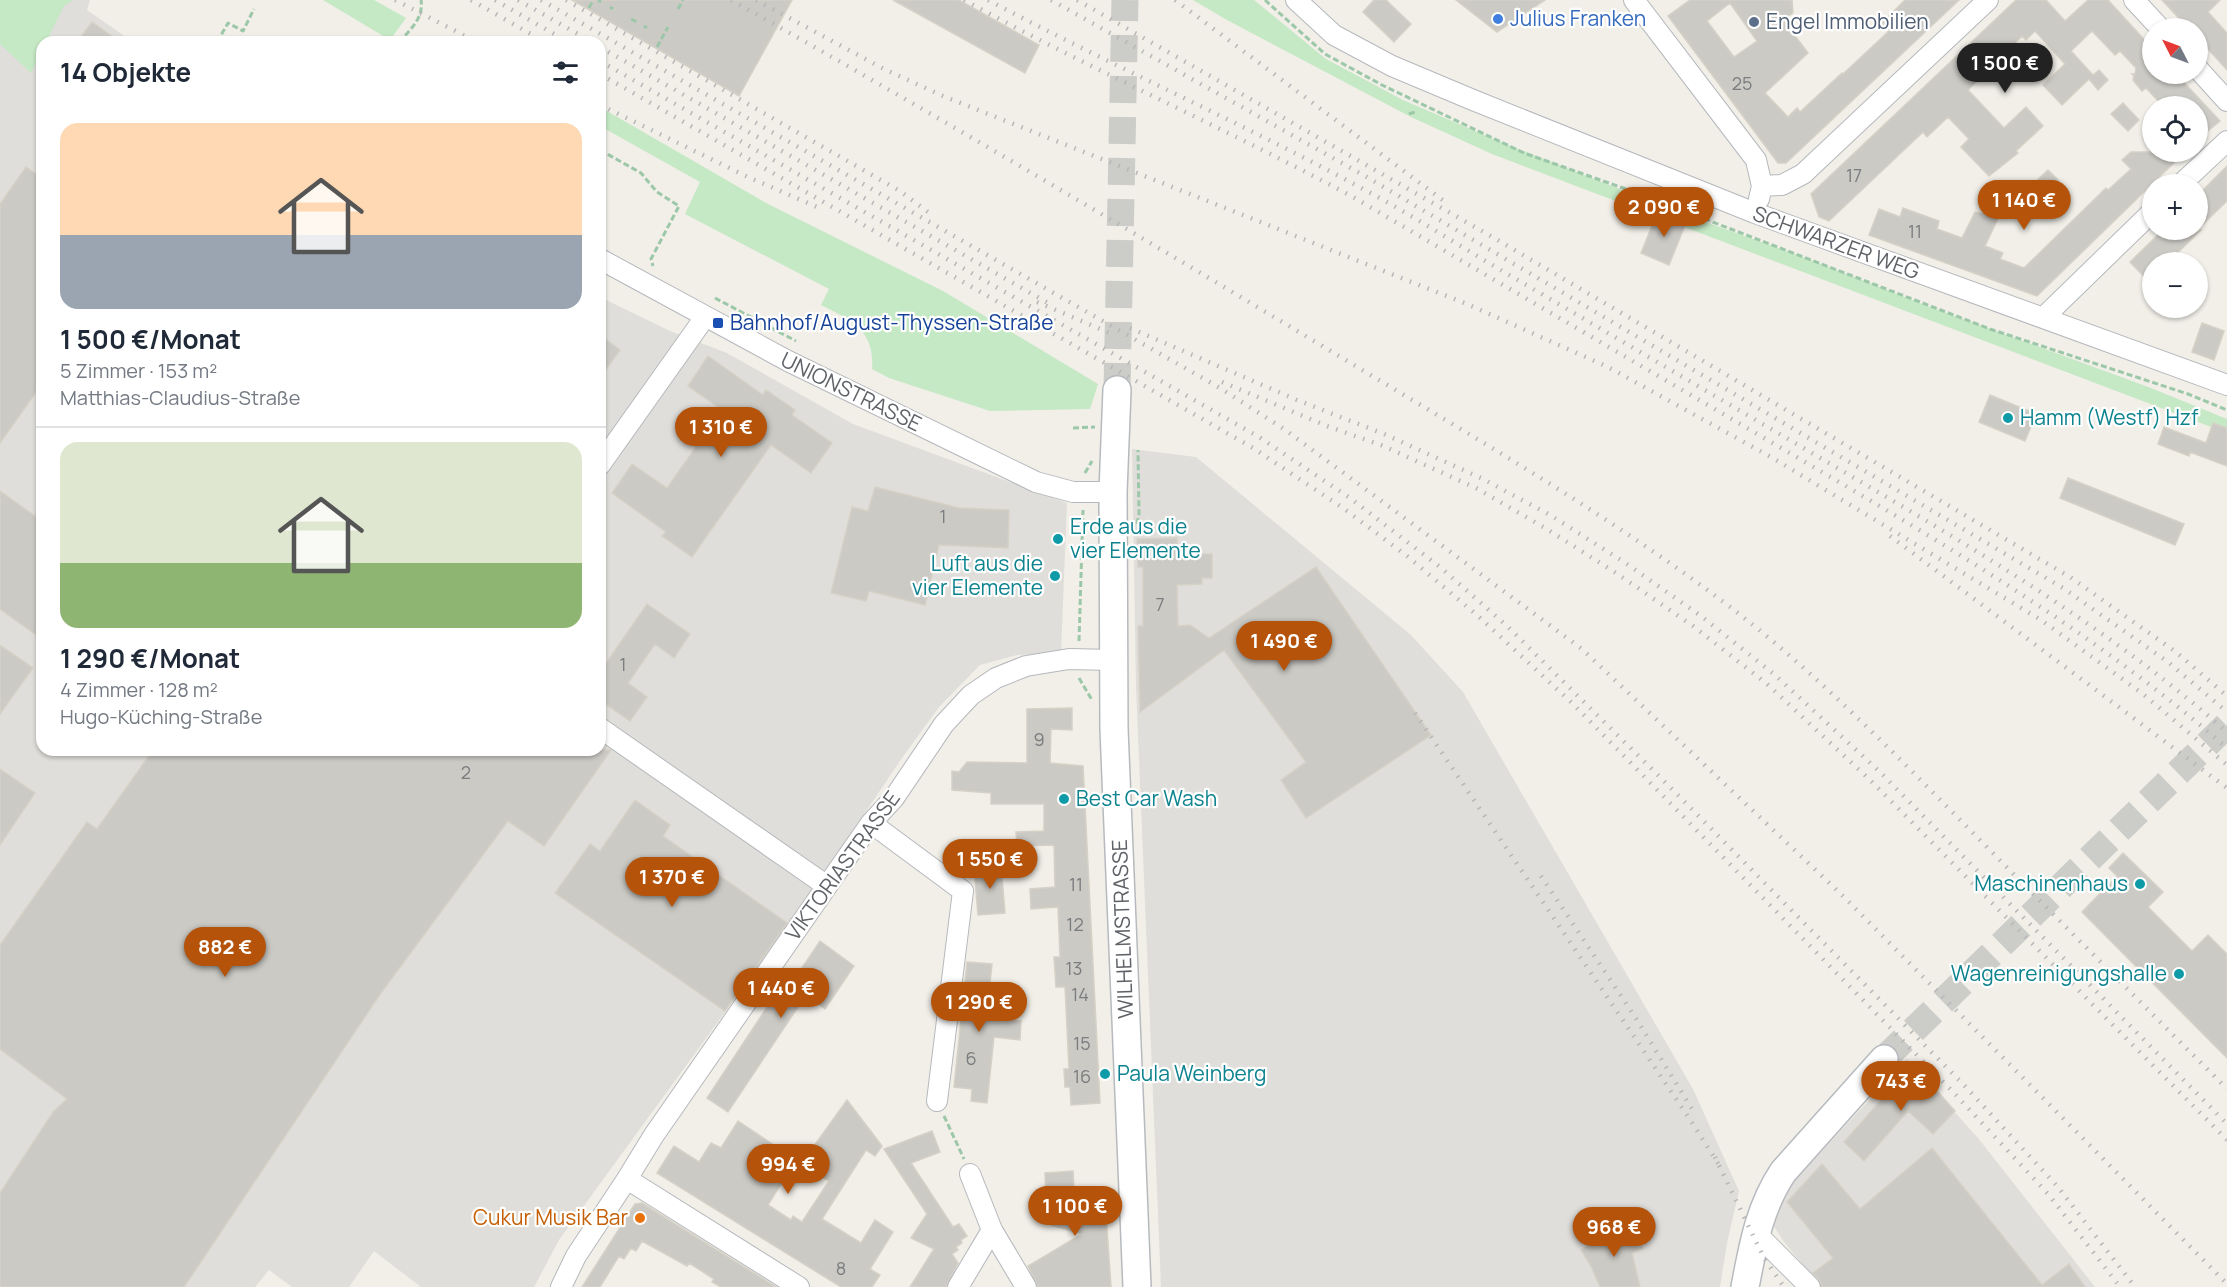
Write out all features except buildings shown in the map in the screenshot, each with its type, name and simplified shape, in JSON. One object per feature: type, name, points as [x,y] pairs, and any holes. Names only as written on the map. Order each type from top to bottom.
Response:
[{"type":"main road","name":"WILHELMSTRASSE","points":[[1117,390],[1113,492],[1114,729],[1137,1287]]},
{"type":"main road","points":[[1745,1287],[1756,1233],[1768,1198],[1784,1172],[1884,1059]]},
{"type":"street","points":[[1634,0],[1755,160],[1762,186],[1755,213]]},
{"type":"street","points":[[1762,186],[1782,185],[1803,174],[1988,0]]},
{"type":"street","points":[[2134,0],[2151,18]]},
{"type":"street","name":"SCHWARZER WEG","points":[[1308,3],[1334,35],[1392,66],[1755,213],[2227,385]]},
{"type":"street","points":[[2208,80],[2227,101]]},
{"type":"street","points":[[2192,174],[2227,141]]},
{"type":"street","points":[[2044,317],[2142,222]]},
{"type":"street","name":"UNIONSTRASSE","points":[[606,262],[788,361],[1036,482],[1073,492],[1113,492]]},
{"type":"street","points":[[606,457],[705,317]]},
{"type":"street","name":"VIKTORIASTRASSE","points":[[561,1287],[576,1256],[654,1135],[826,886],[871,824],[894,798],[944,724],[971,695],[996,678],[1026,666],[1069,659],[1113,660]]},
{"type":"street","points":[[606,732],[826,886]]},
{"type":"street","points":[[871,824],[963,891],[937,1101]]},
{"type":"street","points":[[970,1174],[992,1230],[1026,1287]]},
{"type":"street","points":[[627,1179],[799,1287]]},
{"type":"street","points":[[958,1287],[992,1230]]},
{"type":"street","points":[[1756,1233],[1810,1287]]},
{"type":"path","points":[[404,36],[417,20],[422,7],[421,0]]},
{"type":"path","points":[[589,8],[593,0]]},
{"type":"path","points":[[678,9],[683,0]]},
{"type":"path","points":[[221,36],[228,23],[243,31],[254,9]]},
{"type":"path","points":[[631,19],[637,22]]},
{"type":"path","points":[[657,47],[668,27]]},
{"type":"path","points":[[1408,114],[1415,112]]},
{"type":"path","points":[[606,153],[641,173],[657,192],[679,206],[651,259],[653,266]]},
{"type":"path","points":[[654,196],[657,192]]},
{"type":"path","points":[[714,298],[796,340]]},
{"type":"path","points":[[937,1101],[970,1174]]},
{"type":"shaded area","points":[[0,0],[90,0],[87,10],[124,36],[36,36],[36,756],[606,756],[606,300],[670,331],[727,353],[853,424],[1067,503],[1061,653],[1017,655],[980,665],[939,707],[798,912],[559,1240],[534,1287],[421,1287],[374,1251],[349,1287],[292,1287],[269,1270],[255,1287],[0,1287]]},
{"type":"shaded area","points":[[1132,449],[1196,457],[1411,635],[1463,692],[1693,1089],[1739,1191],[1720,1287],[1161,1287],[1136,687]]},
{"type":"shaded area","points":[[1907,1059],[1978,1138],[2095,1287],[1822,1287],[1784,1242],[1773,1225],[1774,1208],[1785,1191]]},
{"type":"green space","points":[[0,0],[73,0],[64,6],[49,36],[36,36],[36,63],[31,73],[0,44]]},
{"type":"green space","points":[[323,0],[374,0],[406,18],[393,36],[383,36]]},
{"type":"green space","points":[[1193,0],[1254,0],[1326,59],[1403,100],[1496,140],[1675,211],[2151,388],[2227,419],[2227,433],[1492,154],[1411,117]]},
{"type":"green space","points":[[606,110],[766,203],[943,291],[1098,384],[1090,409],[990,411],[889,378],[872,369],[870,345],[859,328],[821,305],[829,289],[685,214],[700,182],[606,129]]},
{"type":"tunnel","points":[[1117,390],[1125,0]]},
{"type":"tunnel","points":[[1884,1059],[2227,725]]},
{"type":"railway","points":[[395,0],[465,36]]},
{"type":"railway","points":[[471,0],[534,36]]},
{"type":"railway","points":[[495,0],[558,36]]},
{"type":"railway","points":[[518,0],[581,36]]},
{"type":"railway","points":[[541,0],[604,36]]},
{"type":"railway","points":[[566,0],[900,191],[932,215]]},
{"type":"railway","points":[[731,0],[1032,173],[1433,413],[1589,508],[1689,577],[1769,638],[1857,718],[2227,1089]]},
{"type":"railway","points":[[756,0],[884,69],[943,96],[1467,304],[1608,367],[1771,457],[2041,620],[2143,694],[2227,765]]},
{"type":"railway","points":[[964,0],[1353,197],[1845,486],[1959,554],[2070,627],[2176,705],[2227,748]]},
{"type":"railway","points":[[988,0],[1280,145],[1376,196],[1911,511],[2020,579],[2127,651],[2227,732]]},
{"type":"railway","points":[[1051,0],[1365,176],[2063,588],[2168,662],[2227,712]]},
{"type":"railway","points":[[1077,0],[1489,235],[2070,577],[2176,652],[2227,696]]},
{"type":"railway","points":[[1175,0],[1444,201]]},
{"type":"railway","points":[[606,37],[1220,388],[1284,429],[1582,649],[1841,894],[2227,1284]]},
{"type":"railway","points":[[606,50],[1048,303]]},
{"type":"railway","points":[[606,64],[1259,437],[1350,498],[1440,567],[1506,625],[1666,783],[1963,1084],[2058,1187],[2135,1287]]},
{"type":"railway","points":[[606,77],[1253,448],[1343,508],[1407,556],[1478,616],[1572,703],[1954,1093],[2049,1195],[2120,1287]]},
{"type":"railway","points":[[606,108],[748,177],[817,207]]},
{"type":"railway","points":[[1037,302],[1112,334]]},
{"type":"railway","points":[[1130,328],[1297,400],[1384,434],[1481,478],[1550,515],[1624,562],[1701,616],[1775,675],[1879,771],[2227,1124]]},
{"type":"railway","points":[[1222,382],[1327,426],[1381,445],[1476,488],[1616,573],[1693,626],[1767,684],[1870,780],[2227,1140]]},
{"type":"railway","points":[[1890,536],[2227,788]]},
{"type":"railway","points":[[1415,713],[1719,1165]]},
{"type":"railway","points":[[1541,876],[1637,1020],[1692,1109]]},
{"type":"railway","points":[[1715,1157],[1764,1258],[1784,1287]]},
{"type":"place","name":"Julius Franken","points":[[1498,19]]},
{"type":"place","name":"Engel Immobilien","points":[[1754,22]]},
{"type":"place","name":"Bahnhof/August-Thyssen-Straße","points":[[718,323]]},
{"type":"place","name":"Hamm (Westf) Hzf","points":[[2008,418]]},
{"type":"place","name":"Erde aus die vier Elemente","points":[[1058,539]]},
{"type":"place","name":"Luft aus die vier Elemente","points":[[1055,576]]},
{"type":"place","name":"Best Car Wash","points":[[1064,799]]},
{"type":"place","name":"Maschinenhaus","points":[[2140,884]]},
{"type":"place","name":"Wagenreinigungshalle","points":[[2179,974]]},
{"type":"place","name":"Paula Weinberg","points":[[1105,1074]]},
{"type":"place","name":"Cukur Musik Bar","points":[[640,1218]]}]
